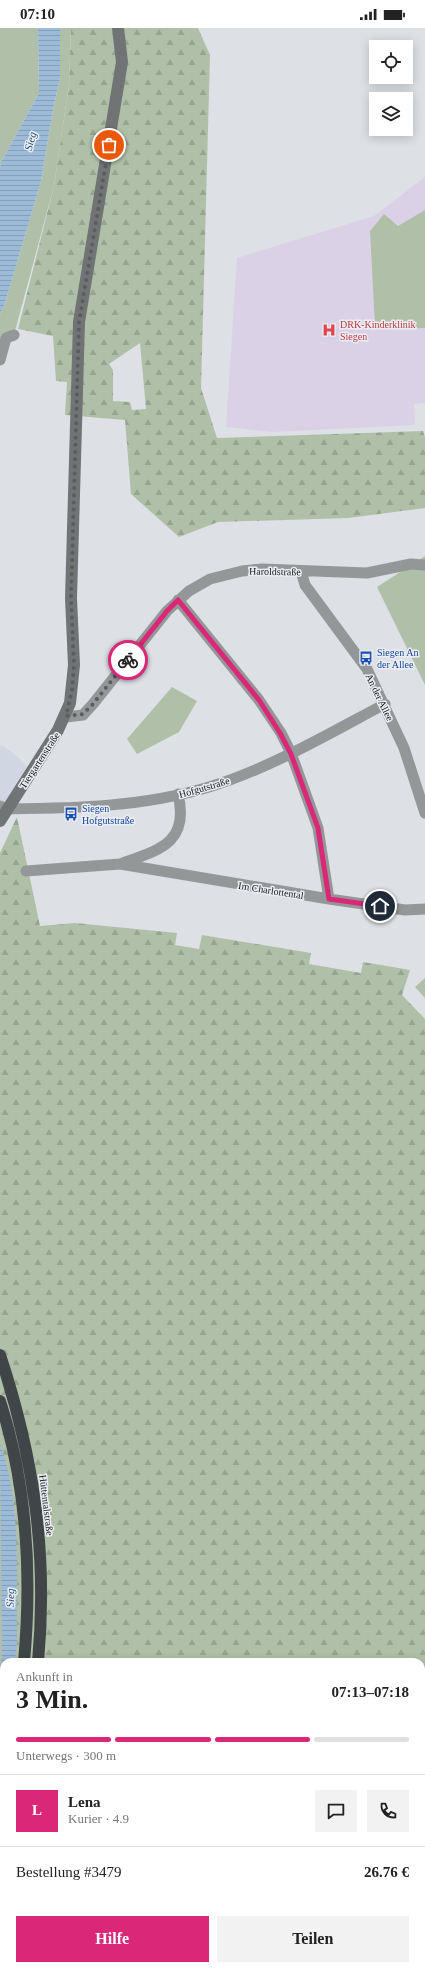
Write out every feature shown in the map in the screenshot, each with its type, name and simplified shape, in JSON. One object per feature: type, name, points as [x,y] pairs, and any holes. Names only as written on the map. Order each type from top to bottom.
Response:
[{"type":"highway","name":"Hüttentalstraße","points":[[0,1356],[15,1400],[24,1437],[39,1526],[42,1578],[38,1658]]},
{"type":"highway","points":[[0,1401],[20,1481],[25,1528],[28,1578],[24,1658]]},
{"type":"street","name":"Tiergartenstraße","points":[[0,821],[4,808],[66,716],[72,690],[74,665],[71,598],[79,322],[122,62],[118,28]]},
{"type":"street","points":[[0,360],[6,338],[14,335]]},
{"type":"street","name":"Haroldstraße","points":[[66,716],[83,714],[93,704],[167,611],[178,600],[199,585],[226,574],[242,570],[262,569],[367,573],[411,564],[424,565]]},
{"type":"street","name":"An der Allee","points":[[301,571],[305,585],[367,670],[385,704],[404,748],[425,813]]},
{"type":"street","points":[[178,600],[259,700],[280,733],[291,754],[318,828],[329,899]]},
{"type":"street","name":"Hofgutstraße","points":[[4,808],[113,805],[178,794],[237,777],[291,754],[385,704]]},
{"type":"street","name":"Im Charlottental","points":[[120,864],[165,846],[177,833],[181,808],[178,794]]},
{"type":"street","name":"Im Charlottental","points":[[26,871],[120,864],[329,899],[405,910],[424,908]]},
{"type":"shaded area","name":"DRK-Kinderklinik Siegen","points":[[425,177],[425,403],[414,404],[415,425],[272,432],[226,427],[237,258],[374,216]]},
{"type":"shaded area","points":[[0,746],[3,746],[18,757],[32,772],[7,809],[0,806]]},
{"type":"green space","points":[[0,28],[38,28],[39,93],[1,162],[0,168]]},
{"type":"green space","points":[[60,28],[71,28],[69,85],[54,186],[14,335],[0,360],[0,314],[5,303],[41,181],[53,109],[60,78]]},
{"type":"green space","points":[[71,28],[198,28],[210,55],[201,388],[217,438],[423,431],[425,437],[425,508],[348,518],[218,522],[179,537],[131,494],[125,420],[65,415],[67,382],[56,381],[53,336],[18,329],[54,186],[69,85]],"holes":[[[140,343],[146,409],[132,410],[130,402],[113,401],[113,370],[109,364]]]},
{"type":"green space","points":[[425,210],[425,328],[395,329],[375,325],[370,231],[384,214],[398,226]]},
{"type":"green space","points":[[425,556],[425,685],[377,587]]},
{"type":"green space","points":[[172,687],[197,701],[179,732],[137,754],[127,739]]},
{"type":"green space","points":[[17,817],[40,926],[75,923],[177,933],[175,945],[199,949],[202,935],[311,953],[309,964],[361,973],[363,962],[410,970],[402,995],[425,1019],[425,1658],[0,1658],[0,853]]},
{"type":"green space","points":[[425,978],[425,998],[415,987]]},
{"type":"water","name":"Sieg","points":[[38,28],[60,28],[60,78],[53,109],[41,181],[5,303],[0,314],[0,168],[1,162],[39,93]]},
{"type":"water","name":"Sieg","points":[[0,1443],[12,1491],[15,1516],[17,1592],[17,1641],[15,1658],[2,1658]]},
{"type":"way so far","points":[[109,145],[80,306],[77,351],[71,598],[74,665],[70,704],[66,716],[83,714],[93,704],[128,660]]},
{"type":"place","name":"DRK-Kinderklinik Siegen","points":[[329,330]]},
{"type":"place","name":"Siegen An der Allee","points":[[366,658]]},
{"type":"place","name":"Siegen Hofgutstraße","points":[[71,814]]},
{"type":"route","points":[[128,660],[167,611],[178,600],[188,610],[259,700],[280,733],[291,754],[304,786],[318,828],[329,899],[380,906]]}]
